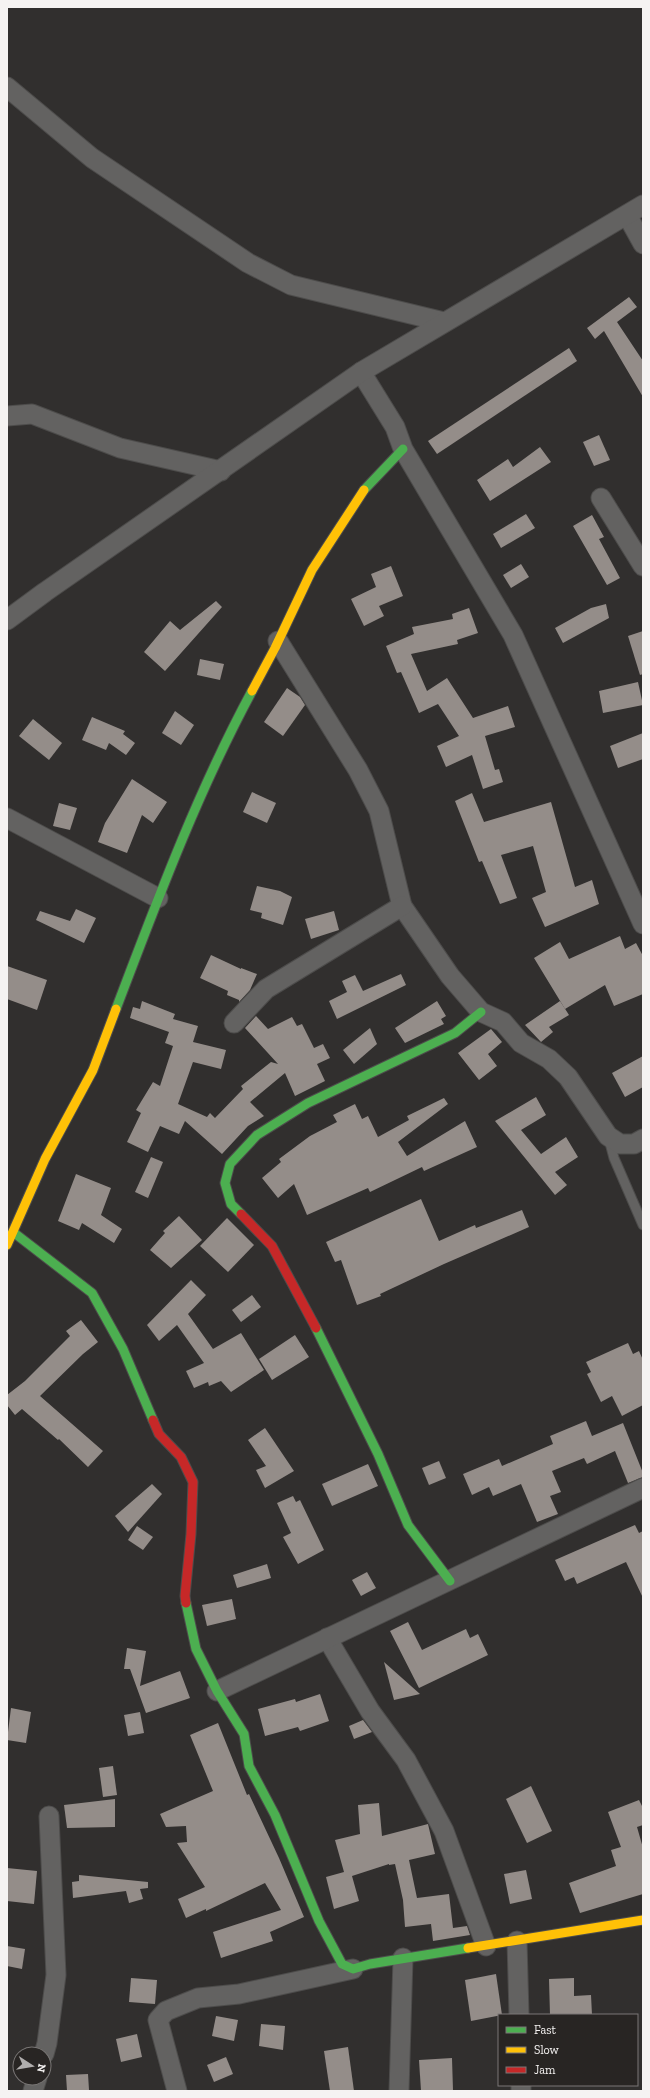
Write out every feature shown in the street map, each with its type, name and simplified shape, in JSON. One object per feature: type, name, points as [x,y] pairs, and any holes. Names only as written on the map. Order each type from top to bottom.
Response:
[{"type":"street","points":[[7,88],[92,158],[248,263],[291,285],[444,322]]},
{"type":"street","points":[[7,620],[361,372],[643,205]]},
{"type":"street","points":[[627,215],[643,244]]},
{"type":"street","points":[[361,372],[395,427],[403,449],[513,635],[643,924]]},
{"type":"street","points":[[7,416],[32,414],[120,448],[221,471]]},
{"type":"street","points":[[7,1245],[45,1159],[94,1070],[158,898],[223,745],[278,641],[312,570],[365,488],[403,449]]},
{"type":"street","points":[[601,498],[643,566]]},
{"type":"street","points":[[278,641],[358,770],[379,811],[402,906],[450,976],[481,1012],[502,1022],[521,1043],[549,1059],[563,1073],[608,1136],[620,1144],[634,1144],[643,1139]]},
{"type":"street","points":[[7,818],[158,898]]},
{"type":"street","points":[[234,1023],[266,989],[402,906]]},
{"type":"street","points":[[450,1581],[408,1525],[378,1454],[325,1344],[272,1246],[231,1204],[224,1182],[230,1164],[257,1135],[308,1103],[455,1033],[481,1012]]},
{"type":"street","points":[[13,1232],[92,1293],[123,1349],[159,1434],[181,1457],[193,1482],[191,1534],[185,1596],[196,1649],[217,1691],[244,1734],[249,1766],[275,1815],[319,1921],[335,1948],[342,1964],[353,1969]]},
{"type":"street","points":[[217,1691],[643,1488]]},
{"type":"street","points":[[327,1638],[370,1711],[406,1760],[444,1831],[486,1946]]},
{"type":"street","points":[[46,2046],[56,1975],[49,1816]]},
{"type":"street","points":[[177,2091],[158,2020],[166,2011],[198,1998],[239,1994],[370,1964],[404,1958],[643,1920]]},
{"type":"street","points":[[517,1940],[519,2014]]},
{"type":"street","points":[[399,2091],[404,1958]]},
{"type":"lane","points":[[608,1136],[614,1158],[643,1225]]},
{"type":"building","points":[[629,297],[637,307],[617,322],[643,361],[643,397],[604,331],[595,339],[587,328]]},
{"type":"building","points":[[569,348],[577,361],[437,454],[428,441]]},
{"type":"building","points":[[599,435],[610,460],[594,466],[583,442]]},
{"type":"building","points":[[540,447],[551,462],[490,501],[477,480],[508,459],[513,467]]},
{"type":"building","points":[[526,514],[535,528],[501,548],[493,534]]},
{"type":"building","points":[[592,515],[604,537],[599,539],[620,578],[607,585],[573,526]]},
{"type":"building","points":[[521,564],[529,577],[511,588],[503,575]]},
{"type":"building","points":[[391,566],[403,596],[379,606],[384,616],[364,626],[351,599],[376,587],[371,574]]},
{"type":"building","points":[[216,601],[222,607],[165,671],[144,652],[170,621],[180,630]]},
{"type":"building","points":[[606,604],[609,618],[563,643],[555,628],[591,608]]},
{"type":"building","points":[[469,608],[478,633],[457,640],[458,644],[411,654],[427,691],[447,678],[473,718],[508,706],[515,727],[485,736],[495,770],[499,769],[503,782],[483,789],[472,755],[446,767],[437,746],[459,736],[438,704],[419,713],[401,672],[397,673],[386,646],[414,634],[412,627],[453,619],[452,614]]},
{"type":"building","points":[[643,631],[643,674],[640,675],[628,636]]},
{"type":"building","points":[[200,659],[224,664],[220,680],[197,675]]},
{"type":"building","points":[[638,682],[643,705],[603,713],[599,691]]},
{"type":"building","points":[[287,688],[300,697],[305,705],[283,736],[264,722]]},
{"type":"building","points":[[175,711],[194,725],[181,745],[162,733]]},
{"type":"building","points":[[92,717],[125,731],[123,734],[135,743],[126,755],[109,743],[106,750],[82,740]]},
{"type":"building","points":[[33,719],[62,743],[49,760],[19,736]]},
{"type":"building","points":[[643,733],[643,759],[618,768],[610,746]]},
{"type":"building","points":[[132,779],[167,802],[153,823],[142,815],[127,853],[98,842],[105,823]]},
{"type":"building","points":[[252,792],[276,803],[267,823],[243,812]]},
{"type":"building","points":[[472,793],[484,822],[551,802],[575,887],[592,880],[599,904],[545,927],[532,898],[546,892],[533,846],[501,855],[517,898],[500,904],[482,861],[479,862],[455,801]]},
{"type":"building","points":[[59,803],[77,808],[70,830],[53,826]]},
{"type":"building","points":[[257,886],[280,891],[292,897],[283,925],[261,918],[262,913],[250,910]]},
{"type":"building","points":[[76,909],[96,918],[84,943],[36,920],[40,911],[70,921]]},
{"type":"building","points":[[334,911],[339,930],[311,939],[305,919]]},
{"type":"building","points":[[620,936],[625,949],[636,943],[643,956],[643,994],[614,1006],[605,985],[565,1009],[534,958],[560,942],[569,959]]},
{"type":"building","points":[[211,955],[241,969],[257,974],[250,990],[239,1002],[239,1000],[227,995],[228,991],[200,978]]},
{"type":"building","points":[[7,966],[47,980],[37,1010],[7,999]]},
{"type":"building","points":[[401,974],[406,985],[337,1019],[329,1001],[347,992],[342,981],[355,975],[363,991]]},
{"type":"building","points":[[142,1001],[175,1014],[173,1019],[198,1026],[193,1042],[226,1050],[221,1069],[193,1062],[178,1104],[207,1117],[210,1113],[215,1118],[243,1089],[241,1086],[271,1062],[278,1064],[245,1028],[256,1016],[268,1029],[292,1017],[297,1026],[302,1024],[314,1048],[323,1044],[330,1058],[317,1064],[325,1081],[295,1096],[285,1073],[250,1102],[264,1116],[248,1126],[222,1154],[185,1121],[179,1134],[160,1126],[148,1152],[127,1142],[141,1113],[136,1110],[153,1082],[160,1086],[173,1046],[165,1043],[169,1032],[130,1018],[133,1007],[140,1009]]},
{"type":"building","points":[[437,1001],[446,1016],[441,1019],[444,1024],[405,1043],[395,1028]]},
{"type":"building","points":[[560,1001],[569,1015],[549,1027],[553,1032],[541,1042],[525,1025]]},
{"type":"building","points":[[370,1028],[377,1044],[354,1064],[343,1050]]},
{"type":"building","points":[[491,1029],[502,1042],[488,1054],[497,1066],[479,1080],[458,1053]]},
{"type":"building","points":[[643,1056],[643,1087],[625,1097],[612,1073]]},
{"type":"building","points":[[536,1097],[546,1115],[521,1130],[541,1154],[566,1137],[578,1157],[555,1172],[567,1185],[555,1195],[495,1121]]},
{"type":"building","points":[[444,1098],[448,1104],[398,1142],[407,1156],[465,1121],[477,1147],[424,1171],[422,1167],[370,1192],[368,1188],[307,1215],[294,1184],[278,1198],[262,1178],[281,1162],[279,1159],[310,1136],[337,1122],[333,1115],[355,1104],[362,1119],[368,1116],[378,1137],[409,1120],[407,1116]]},
{"type":"building","points":[[151,1157],[163,1162],[148,1198],[135,1192]]},
{"type":"building","points":[[76,1174],[111,1188],[101,1215],[122,1229],[114,1243],[82,1223],[79,1230],[58,1221]]},
{"type":"building","points":[[421,1199],[439,1241],[475,1225],[476,1228],[522,1210],[529,1227],[444,1264],[380,1294],[381,1296],[357,1305],[341,1260],[335,1262],[326,1242]]},
{"type":"building","points":[[179,1216],[202,1240],[171,1268],[150,1250],[165,1233],[163,1231]]},
{"type":"building","points":[[227,1218],[254,1245],[228,1272],[200,1246]]},
{"type":"building","points":[[191,1280],[206,1295],[188,1314],[213,1349],[241,1333],[264,1370],[231,1392],[221,1381],[209,1386],[208,1382],[194,1388],[186,1371],[204,1363],[177,1325],[159,1341],[147,1325]]},
{"type":"building","points":[[252,1295],[261,1307],[241,1322],[232,1310]]},
{"type":"building","points":[[81,1320],[98,1342],[83,1354],[40,1396],[103,1451],[88,1467],[59,1439],[58,1440],[22,1409],[15,1415],[7,1405],[7,1395],[25,1381],[70,1336],[66,1331]]},
{"type":"building","points":[[295,1335],[309,1357],[272,1380],[259,1359]]},
{"type":"building","points":[[628,1343],[633,1354],[639,1351],[643,1360],[643,1405],[622,1416],[612,1396],[601,1402],[587,1374],[591,1372],[586,1362]]},
{"type":"building","points":[[586,1421],[592,1436],[623,1423],[643,1473],[643,1477],[628,1483],[615,1451],[587,1464],[584,1458],[552,1471],[561,1492],[550,1496],[558,1514],[537,1522],[521,1484],[493,1496],[489,1487],[472,1495],[463,1474],[499,1459],[502,1466],[553,1444],[550,1436]]},
{"type":"building","points":[[265,1428],[294,1471],[265,1488],[256,1470],[266,1466],[248,1440]]},
{"type":"building","points":[[439,1461],[446,1478],[429,1485],[422,1468]]},
{"type":"building","points":[[368,1464],[378,1486],[332,1506],[322,1484]]},
{"type":"building","points":[[152,1484],[162,1494],[128,1532],[115,1516]]},
{"type":"building","points":[[293,1496],[296,1502],[300,1500],[324,1550],[298,1564],[283,1537],[291,1533],[277,1503]]},
{"type":"building","points":[[635,1525],[639,1533],[643,1531],[643,1598],[626,1562],[577,1584],[574,1577],[565,1581],[555,1560]]},
{"type":"building","points":[[137,1526],[153,1537],[143,1550],[128,1540]]},
{"type":"building","points":[[267,1564],[271,1578],[237,1588],[233,1575]]},
{"type":"building","points":[[367,1572],[376,1588],[361,1596],[352,1580]]},
{"type":"building","points":[[232,1599],[236,1619],[207,1626],[202,1605]]},
{"type":"building","points":[[408,1622],[422,1650],[466,1629],[470,1638],[478,1634],[488,1655],[419,1688],[390,1631]]},
{"type":"building","points":[[127,1648],[146,1651],[140,1686],[180,1671],[190,1698],[146,1713],[130,1669],[124,1669]]},
{"type":"building","points":[[384,1662],[420,1694],[394,1700]]},
{"type":"building","points":[[320,1694],[329,1721],[300,1731],[298,1727],[265,1736],[258,1709],[295,1699],[296,1702]]},
{"type":"building","points":[[11,1708],[31,1712],[26,1743],[7,1740]]},
{"type":"building","points":[[140,1712],[144,1733],[128,1736],[124,1715]]},
{"type":"building","points":[[363,1720],[372,1732],[354,1739],[349,1726]]},
{"type":"building","points":[[218,1723],[247,1795],[249,1794],[279,1858],[304,1917],[270,1932],[273,1941],[221,1958],[213,1932],[281,1910],[265,1883],[206,1911],[206,1909],[186,1918],[178,1899],[205,1887],[177,1843],[187,1842],[186,1826],[166,1827],[160,1814],[213,1791],[190,1735]]},
{"type":"building","points":[[113,1766],[117,1795],[103,1797],[99,1768]]},
{"type":"building","points":[[531,1786],[552,1831],[527,1843],[506,1799]]},
{"type":"building","points":[[115,1799],[115,1827],[67,1828],[64,1805]]},
{"type":"building","points":[[639,1800],[643,1808],[643,1825],[637,1827],[643,1848],[643,1894],[580,1913],[569,1883],[616,1866],[611,1850],[621,1847],[608,1812]]},
{"type":"building","points":[[379,1803],[382,1836],[428,1824],[435,1854],[409,1860],[417,1898],[449,1894],[453,1928],[467,1926],[470,1935],[433,1941],[431,1924],[405,1927],[403,1900],[395,1864],[389,1864],[352,1876],[359,1901],[334,1909],[326,1877],[344,1872],[335,1840],[360,1834],[358,1805]]},
{"type":"building","points":[[7,1868],[37,1871],[34,1904],[7,1901]]},
{"type":"building","points":[[526,1870],[532,1899],[510,1904],[504,1874]]},
{"type":"building","points":[[79,1875],[148,1882],[148,1888],[140,1889],[143,1899],[129,1903],[126,1891],[73,1898],[72,1882],[79,1881]]},
{"type":"building","points":[[7,1946],[25,1949],[22,1969],[7,1966]]},
{"type":"building","points":[[496,1974],[502,2014],[471,2021],[465,1980]]},
{"type":"building","points":[[131,1978],[157,1980],[155,2004],[129,2002]]},
{"type":"building","points":[[574,1978],[574,1996],[591,1995],[592,2014],[550,2014],[549,1979]]},
{"type":"building","points":[[216,2016],[238,2020],[234,2041],[212,2036]]},
{"type":"building","points":[[261,2024],[285,2026],[283,2050],[259,2046]]},
{"type":"building","points":[[137,2034],[142,2057],[121,2062],[116,2039]]},
{"type":"building","points":[[348,2047],[354,2091],[330,2091],[324,2051]]},
{"type":"building","points":[[226,2057],[233,2074],[214,2082],[207,2065]]},
{"type":"building","points":[[452,2058],[453,2091],[421,2091],[419,2060]]},
{"type":"building","points":[[88,2074],[89,2090],[67,2091],[66,2075]]},
{"type":"traffic: fast","points":[[364,490],[403,449]]},
{"type":"traffic: fast","points":[[116,1009],[196,808],[213,769],[252,691]]},
{"type":"traffic: fast","points":[[241,1214],[231,1204],[225,1183],[230,1164],[257,1135],[308,1103],[455,1033],[481,1012]]},
{"type":"traffic: fast","points":[[13,1232],[92,1293],[123,1349],[153,1420]]},
{"type":"traffic: fast","points":[[316,1328],[378,1454],[408,1525],[450,1581]]},
{"type":"traffic: fast","points":[[186,1603],[196,1649],[217,1691],[244,1734],[249,1766],[275,1815],[319,1921],[342,1964],[353,1969],[370,1964],[468,1948]]},
{"type":"traffic: slow","points":[[252,691],[275,648],[312,570],[364,490]]},
{"type":"traffic: slow","points":[[7,1245],[45,1159],[93,1070],[116,1009]]},
{"type":"traffic: slow","points":[[468,1948],[643,1920]]},
{"type":"traffic: jam","points":[[241,1214],[272,1246],[316,1328]]},
{"type":"traffic: jam","points":[[153,1420],[159,1434],[181,1457],[193,1482],[191,1534],[185,1596],[186,1603]]}]
